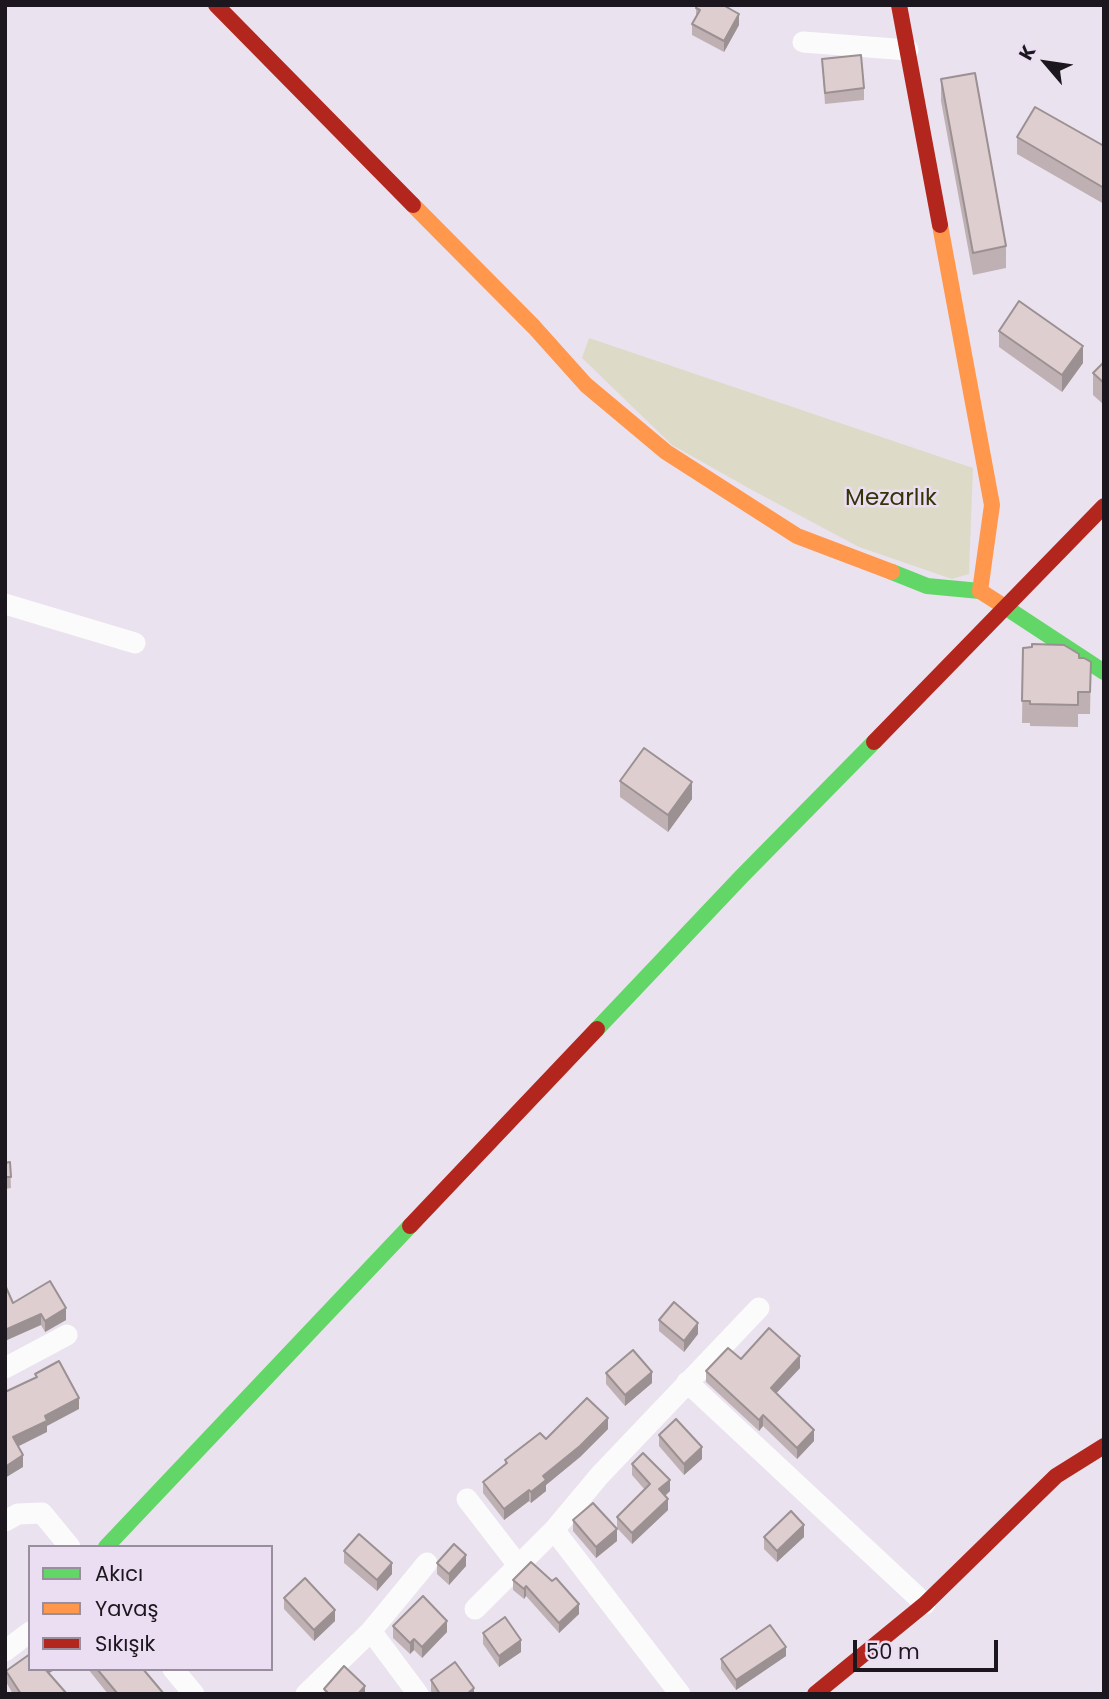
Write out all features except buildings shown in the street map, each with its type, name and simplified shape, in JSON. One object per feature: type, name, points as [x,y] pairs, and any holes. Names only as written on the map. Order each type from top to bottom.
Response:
[{"type":"street","points":[[216,5],[534,327],[586,385],[666,452],[797,536],[927,586],[981,591],[1104,672]]},
{"type":"street","points":[[899,5],[992,505],[981,591]]},
{"type":"street","points":[[803,42],[908,50]]},
{"type":"street","points":[[108,1545],[742,876],[1104,506]]},
{"type":"street","points":[[5,604],[135,643]]},
{"type":"street","points":[[475,1609],[554,1530],[600,1475],[760,1308]]},
{"type":"street","points":[[5,1368],[67,1335]]},
{"type":"street","points":[[687,1382],[925,1604]]},
{"type":"street","points":[[815,1694],[925,1604],[1056,1476],[1104,1446]]},
{"type":"street","points":[[467,1499],[518,1565]]},
{"type":"street","points":[[5,1521],[18,1514],[42,1513],[69,1545]]},
{"type":"street","points":[[554,1530],[680,1694]]},
{"type":"street","points":[[306,1694],[372,1631],[427,1563]]},
{"type":"street","points":[[372,1631],[418,1694]]},
{"type":"street","points":[[5,1651],[28,1634]]},
{"type":"street","points":[[175,1671],[194,1694]]},
{"type":"green space","name":"Mezarlık","points":[[589,338],[973,468],[969,574],[952,579],[859,547],[672,445],[582,358]]},
{"type":"traffic: fast","points":[[892,572],[927,586],[980,591]]},
{"type":"traffic: fast","points":[[1005,607],[1104,672]]},
{"type":"traffic: fast","points":[[597,1029],[874,742]]},
{"type":"traffic: fast","points":[[108,1545],[410,1226]]},
{"type":"traffic: slow","points":[[413,205],[534,327],[586,385],[666,452],[797,536],[892,572]]},
{"type":"traffic: slow","points":[[940,225],[992,505],[980,591],[1005,607]]},
{"type":"traffic: jam","points":[[216,5],[413,205]]},
{"type":"traffic: jam","points":[[899,5],[940,225]]},
{"type":"traffic: jam","points":[[874,742],[1104,506]]},
{"type":"traffic: jam","points":[[410,1226],[597,1029]]},
{"type":"traffic: jam","points":[[815,1694],[925,1604],[1056,1476],[1104,1446]]}]
